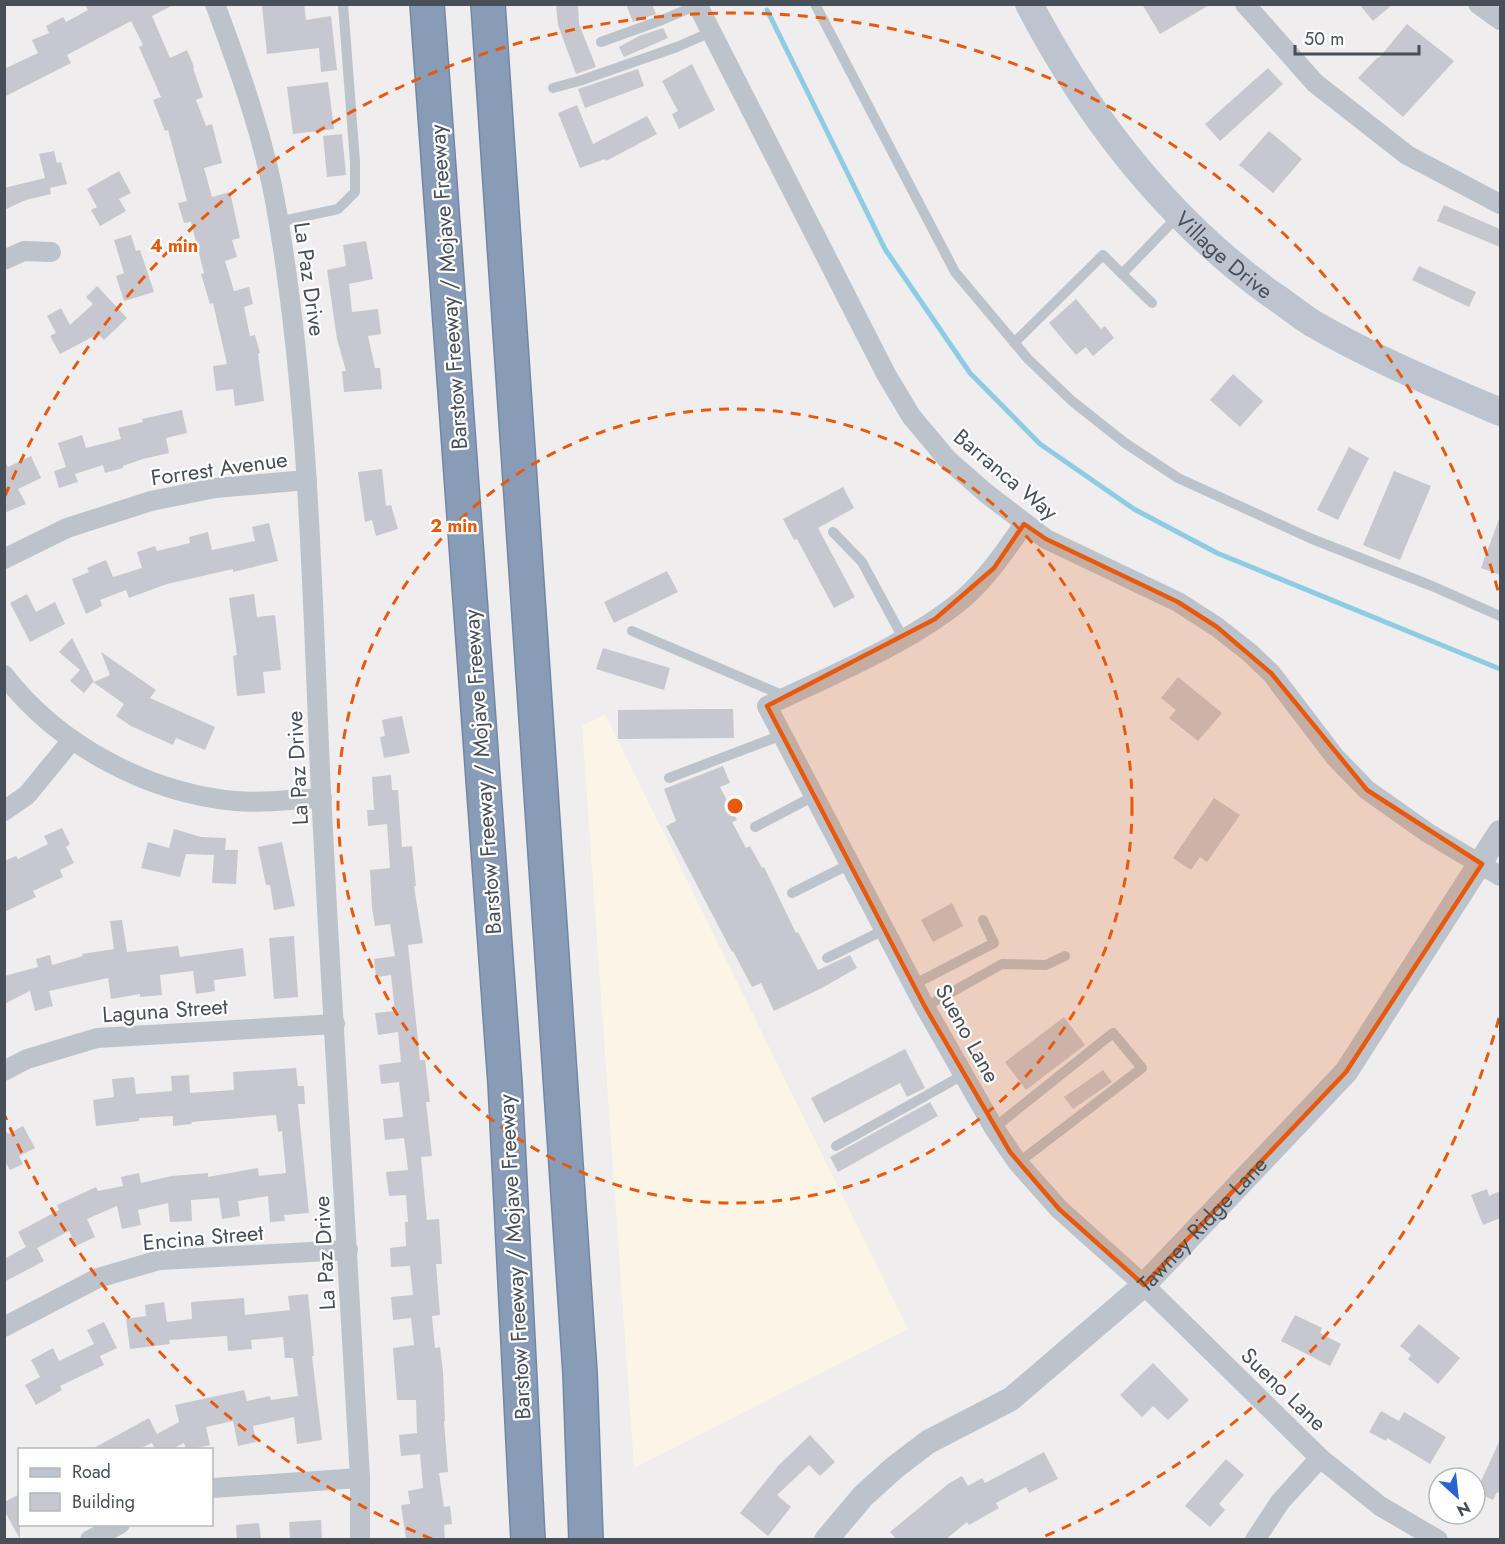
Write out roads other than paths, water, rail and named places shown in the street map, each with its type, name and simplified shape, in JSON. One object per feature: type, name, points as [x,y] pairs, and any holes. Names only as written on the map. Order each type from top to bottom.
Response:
[{"type":"highway","name":"Barstow Freeway / Mojave Freeway","points":[[428,4],[505,1083],[528,1539]]},
{"type":"highway","points":[[488,4],[580,1372],[586,1539]]},
{"type":"main road","name":"Village Drive","points":[[1029,4],[1078,91],[1105,129],[1147,181],[1179,215],[1237,269],[1311,322],[1385,362],[1500,412]]},
{"type":"street","name":"La Paz Drive","points":[[215,4],[234,55],[257,131],[278,222],[298,373],[307,480],[322,798],[348,1250],[360,1479],[360,1539]]},
{"type":"street","points":[[1245,4],[1324,91],[1407,155],[1500,204]]},
{"type":"street","points":[[1478,4],[1500,20]]},
{"type":"street","name":"Barranca Way","points":[[697,5],[886,374],[911,417],[947,459],[1024,524],[1046,539],[1178,602],[1217,627],[1271,673],[1335,757],[1366,790],[1428,833],[1491,870]]},
{"type":"street","points":[[4,260],[24,250],[51,252]]},
{"type":"street","name":"Forrest Avenue","points":[[4,559],[67,528],[151,501],[215,488],[307,480]]},
{"type":"street","name":"Sueno Lane","points":[[1024,524],[994,568],[964,598],[935,619],[880,651],[767,706],[925,1007],[994,1128],[1018,1163],[1059,1209],[1144,1285],[1320,1458],[1380,1506],[1438,1539]]},
{"type":"street","points":[[4,675],[17,692],[72,740],[123,770],[179,792],[236,801],[322,798]]},
{"type":"street","points":[[4,811],[27,795],[72,740]]},
{"type":"street","name":"Tawney Ridge Lane","points":[[826,1539],[863,1496],[894,1468],[928,1442],[1011,1400],[1144,1285],[1346,1072],[1491,870],[1500,832]]},
{"type":"street","name":"Laguna Street","points":[[4,1071],[27,1059],[97,1038],[335,1024]]},
{"type":"street","name":"Encina Street","points":[[4,1327],[98,1278],[159,1260],[348,1250]]},
{"type":"street","points":[[1255,1539],[1280,1502],[1320,1458]]},
{"type":"street","points":[[213,1488],[360,1479]]},
{"type":"street","points":[[90,1539],[116,1526]]},
{"type":"lane","points":[[278,222],[338,209],[355,192],[355,162],[343,4]]},
{"type":"lane","points":[[815,4],[955,272],[1014,343],[1072,401],[1125,443],[1178,478],[1312,539],[1432,586],[1500,616]]},
{"type":"lane","points":[[602,42],[697,5]]},
{"type":"lane","points":[[553,88],[590,78],[677,47],[711,32]]},
{"type":"lane","points":[[1122,273],[1179,215]]},
{"type":"lane","points":[[1014,343],[1103,255],[1152,303]]},
{"type":"lane","points":[[833,532],[862,562],[903,638]]},
{"type":"lane","points":[[632,632],[787,697]]},
{"type":"lane","points":[[669,778],[782,735]]},
{"type":"lane","points":[[755,827],[814,796]]},
{"type":"lane","points":[[792,893],[850,864]]},
{"type":"lane","points":[[914,985],[994,943],[983,920]]},
{"type":"lane","points":[[827,958],[884,930]]},
{"type":"lane","points":[[925,1007],[1002,963],[1046,965],[1065,956]]},
{"type":"lane","points":[[994,1128],[1113,1033],[1142,1068],[1018,1163]]},
{"type":"lane","points":[[836,1146],[963,1075]]},
{"type":"waterway","points":[[767,10],[885,249],[970,373],[1040,444],[1134,509],[1217,553],[1500,669]]}]
